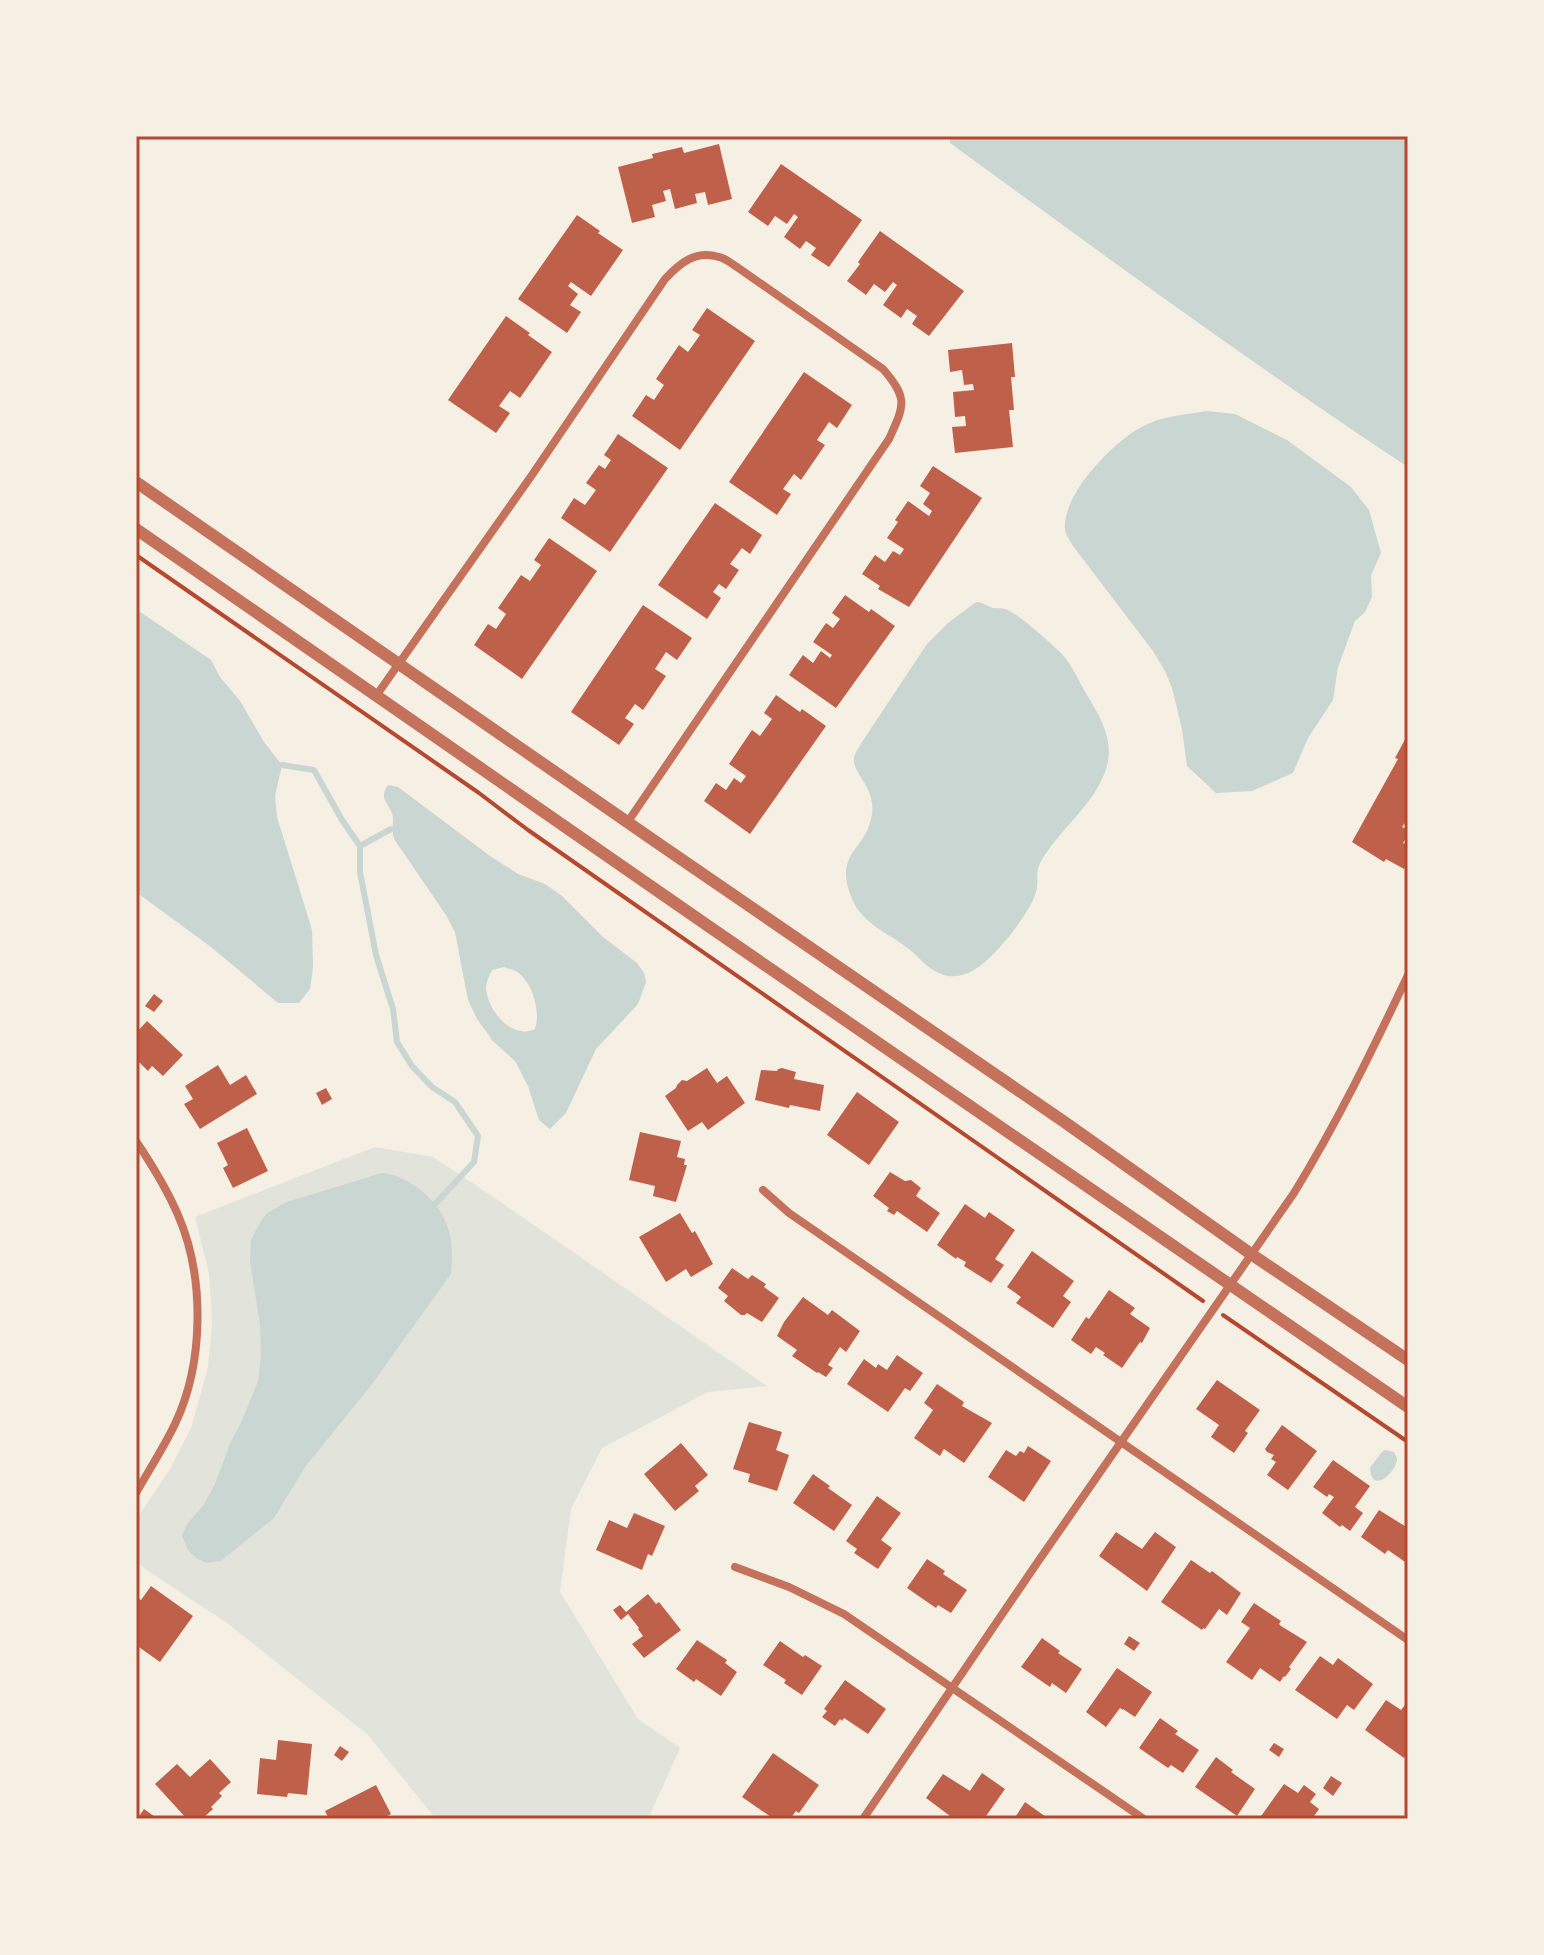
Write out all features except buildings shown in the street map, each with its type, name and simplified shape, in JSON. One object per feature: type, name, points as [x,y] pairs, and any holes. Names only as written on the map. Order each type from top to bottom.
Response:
[{"type":"street","points":[[376,696],[665,279],[681,262],[699,255],[719,257],[883,369],[901,396],[902,411],[889,439],[627,823]]},
{"type":"street","points":[[136,482],[1408,1360]]},
{"type":"street","points":[[136,529],[1408,1407]]},
{"type":"street","points":[[863,1819],[1294,1193],[1322,1148],[1408,975]]},
{"type":"street","points":[[136,1141],[158,1173],[179,1218],[195,1272],[197,1326],[194,1368],[176,1422],[136,1493]]},
{"type":"street","points":[[763,1190],[802,1222],[1408,1640]]},
{"type":"street","points":[[735,1567],[789,1587],[844,1614],[1144,1819]]},
{"type":"path","points":[[136,555],[1190,1292]]},
{"type":"path","points":[[1234,1322],[1408,1442]]},
{"type":"shaded area","points":[[950,136],[1408,136],[1408,467],[1120,267],[950,143]]},
{"type":"shaded area","points":[[1206,411],[1235,414],[1287,440],[1351,487],[1369,510],[1381,553],[1371,575],[1372,597],[1365,612],[1355,621],[1338,667],[1333,700],[1308,738],[1293,773],[1252,791],[1216,793],[1187,766],[1182,729],[1165,671],[1073,546],[1065,529],[1066,516],[1080,486],[1116,445],[1156,421]]},
{"type":"shaded area","points":[[976,602],[1011,612],[1062,654],[1102,721],[1109,749],[1106,769],[1093,795],[1040,863],[1033,901],[1020,922],[984,963],[967,973],[949,976],[932,969],[871,923],[854,903],[846,873],[848,862],[869,827],[872,805],[854,758],[927,644]]},
{"type":"shaded area","points":[[136,609],[211,660],[282,765],[275,796],[277,817],[312,930],[310,989],[299,1003],[278,1003],[211,947],[136,892]]},
{"type":"shaded area","points":[[388,785],[398,787],[490,856],[562,896],[603,937],[637,963],[644,973],[646,982],[638,1004],[596,1049],[566,1113],[550,1129],[539,1120],[528,1086],[515,1061],[493,1041],[477,1019],[468,1000],[455,932],[394,839],[393,818],[384,798]],"holes":[[[504,967],[523,977],[531,990],[537,1015],[535,1029],[526,1031],[510,1027],[491,1006],[486,989],[488,979],[492,970]]]},
{"type":"shaded area","points":[[375,1147],[433,1157],[767,1386],[708,1392],[602,1448],[571,1509],[560,1592],[638,1719],[680,1748],[648,1819],[436,1819],[367,1734],[227,1623],[136,1563],[136,1520],[170,1469],[191,1428],[208,1367],[212,1324],[209,1274],[195,1217]]},
{"type":"shaded area","points":[[382,1173],[397,1176],[418,1188],[443,1216],[452,1248],[451,1274],[369,1388],[305,1467],[274,1518],[221,1561],[206,1563],[188,1550],[182,1536],[215,1484],[258,1381],[260,1325],[250,1261],[251,1240],[267,1213],[287,1202]]},
{"type":"shaded area","points":[[1385,1450],[1394,1452],[1396,1463],[1389,1474],[1379,1481],[1375,1480],[1370,1468]]},
{"type":"waterway","points":[[282,765],[314,770],[360,846],[360,872],[376,955],[393,1009],[397,1042],[412,1066],[432,1087],[455,1102],[478,1136],[474,1162],[435,1204]]},
{"type":"waterway","points":[[360,846],[391,829]]}]
